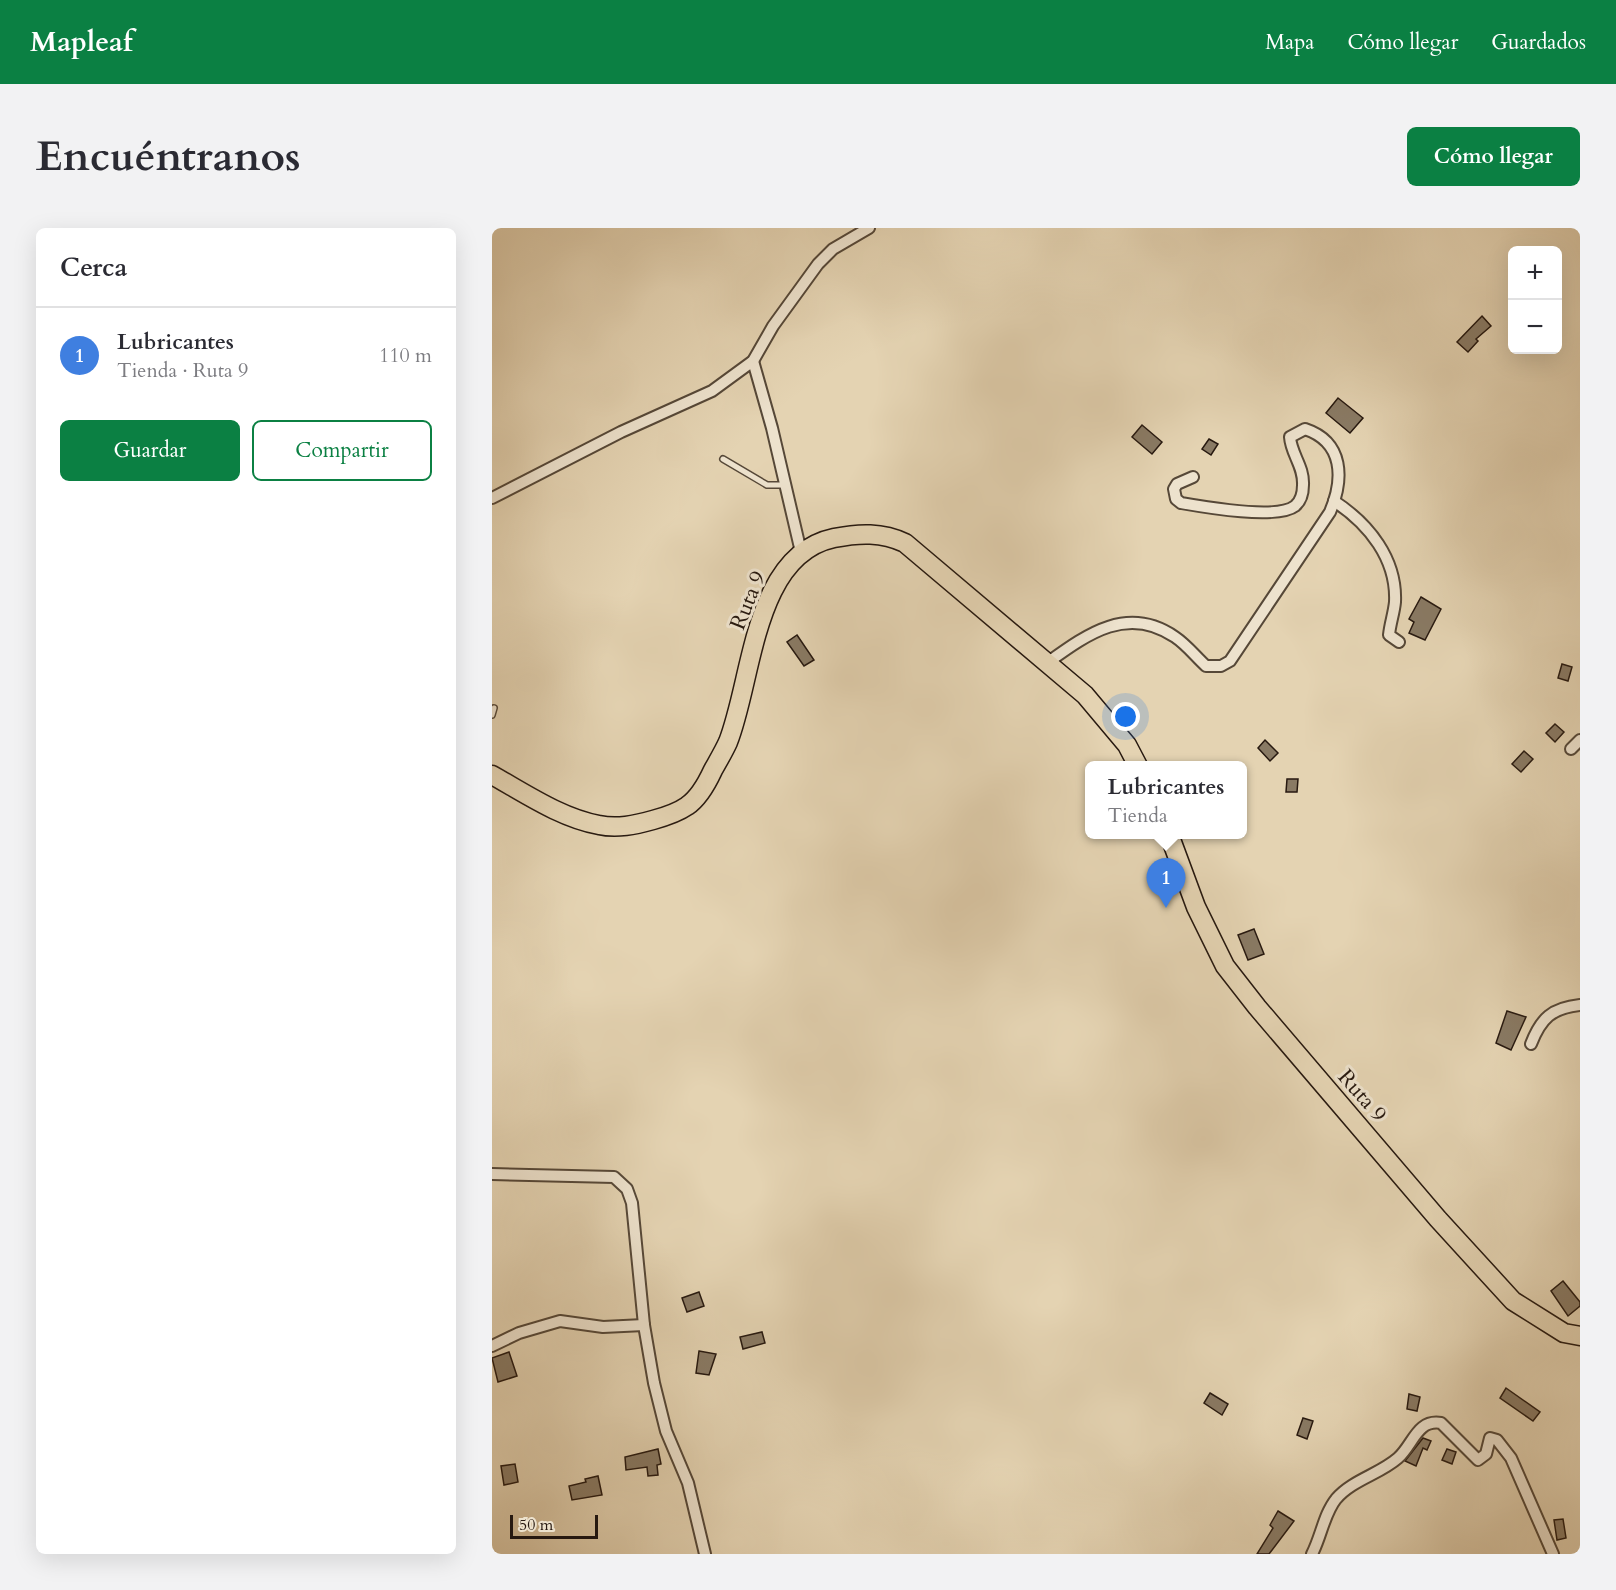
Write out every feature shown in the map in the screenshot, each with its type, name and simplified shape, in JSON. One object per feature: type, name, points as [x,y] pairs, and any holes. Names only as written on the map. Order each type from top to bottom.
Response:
[{"type":"main road","name":"Ruta 9","points":[[492,775],[575,819],[601,826],[628,826],[666,816],[688,806],[704,788],[728,742],[756,641],[776,583],[801,552],[828,539],[848,535],[890,536],[905,543],[1084,695],[1127,745],[1136,761]]},
{"type":"main road","name":"Ruta 9","points":[[1171,839],[1196,907],[1225,966],[1257,1007],[1438,1219],[1514,1301],[1564,1332],[1580,1336]]},
{"type":"street","points":[[492,498],[621,432],[712,391],[753,361],[774,326],[818,264],[833,249],[869,228]]},
{"type":"street","points":[[753,361],[801,552]]},
{"type":"street","points":[[1047,663],[1097,630],[1114,624],[1156,627],[1176,637],[1206,666],[1221,666],[1230,661],[1330,512],[1340,472],[1336,453],[1324,439],[1305,429],[1290,437],[1290,445],[1303,473],[1303,487],[1300,499],[1286,510],[1236,511],[1181,502],[1176,499],[1174,489],[1177,484],[1193,477]]},
{"type":"street","points":[[1334,501],[1349,511],[1374,537],[1390,563],[1395,602],[1389,635],[1399,642]]},
{"type":"street","points":[[1571,749],[1580,740]]},
{"type":"street","points":[[1531,1044],[1538,1026],[1548,1013],[1580,1005]]},
{"type":"street","points":[[492,1174],[614,1177],[627,1189],[632,1203],[644,1326],[662,1420],[684,1470],[705,1554]]},
{"type":"street","points":[[492,1346],[519,1333],[560,1321],[603,1327],[644,1326]]},
{"type":"street","points":[[1312,1554],[1336,1499],[1359,1481],[1395,1460],[1421,1428],[1433,1421],[1449,1429],[1478,1460],[1486,1454],[1490,1438],[1497,1440],[1511,1458],[1553,1554]]},
{"type":"lane","points":[[723,459],[767,485],[785,485]]},
{"type":"lane","points":[[492,715],[494,708]]},
{"type":"building","points":[[1482,316],[1491,326],[1476,339],[1478,341],[1468,352],[1457,342]]},
{"type":"building","points":[[1338,398],[1363,418],[1350,433],[1326,413]]},
{"type":"building","points":[[1142,425],[1162,442],[1152,454],[1132,437]]},
{"type":"building","points":[[1209,439],[1218,444],[1211,455],[1202,449]]},
{"type":"building","points":[[1421,597],[1441,609],[1425,640],[1409,633],[1414,622],[1409,619]]},
{"type":"building","points":[[797,635],[814,660],[804,666],[787,642]]},
{"type":"building","points":[[1562,664],[1572,667],[1568,681],[1558,678]]},
{"type":"building","points":[[1555,724],[1564,732],[1555,742],[1546,733]]},
{"type":"building","points":[[1265,740],[1278,753],[1270,761],[1258,748]]},
{"type":"building","points":[[1524,751],[1533,759],[1521,772],[1512,764]]},
{"type":"building","points":[[1287,779],[1298,779],[1297,792],[1286,792]]},
{"type":"building","points":[[1254,929],[1264,954],[1248,960],[1238,935]]},
{"type":"building","points":[[1507,1011],[1526,1017],[1511,1050],[1496,1043]]},
{"type":"building","points":[[1563,1281],[1580,1302],[1580,1306],[1568,1316],[1551,1291]]},
{"type":"building","points":[[699,1292],[704,1306],[687,1312],[682,1298]]},
{"type":"building","points":[[762,1332],[765,1343],[743,1349],[740,1337]]},
{"type":"building","points":[[699,1351],[716,1354],[709,1375],[696,1373]]},
{"type":"building","points":[[509,1352],[517,1376],[498,1382],[492,1358]]},
{"type":"building","points":[[1506,1388],[1540,1412],[1533,1421],[1500,1398]]},
{"type":"building","points":[[1210,1393],[1228,1404],[1222,1415],[1204,1403]]},
{"type":"building","points":[[1409,1394],[1420,1397],[1417,1411],[1407,1409]]},
{"type":"building","points":[[1303,1418],[1313,1421],[1307,1439],[1297,1435]]},
{"type":"building","points":[[1423,1438],[1431,1441],[1427,1450],[1423,1448],[1416,1466],[1405,1461]]},
{"type":"building","points":[[658,1449],[661,1464],[657,1465],[658,1475],[648,1476],[647,1467],[626,1470],[625,1457]]},
{"type":"building","points":[[1447,1449],[1456,1452],[1452,1464],[1442,1460]]},
{"type":"building","points":[[515,1464],[518,1482],[504,1485],[501,1466]]},
{"type":"building","points":[[598,1476],[602,1495],[572,1500],[569,1486]]},
{"type":"building","points":[[1278,1511],[1294,1521],[1269,1554],[1257,1554],[1273,1528],[1270,1525]]},
{"type":"building","points":[[1563,1519],[1566,1538],[1557,1540],[1554,1520]]},
{"type":"place","name":"Lubricantes","points":[[1166,908]]}]
